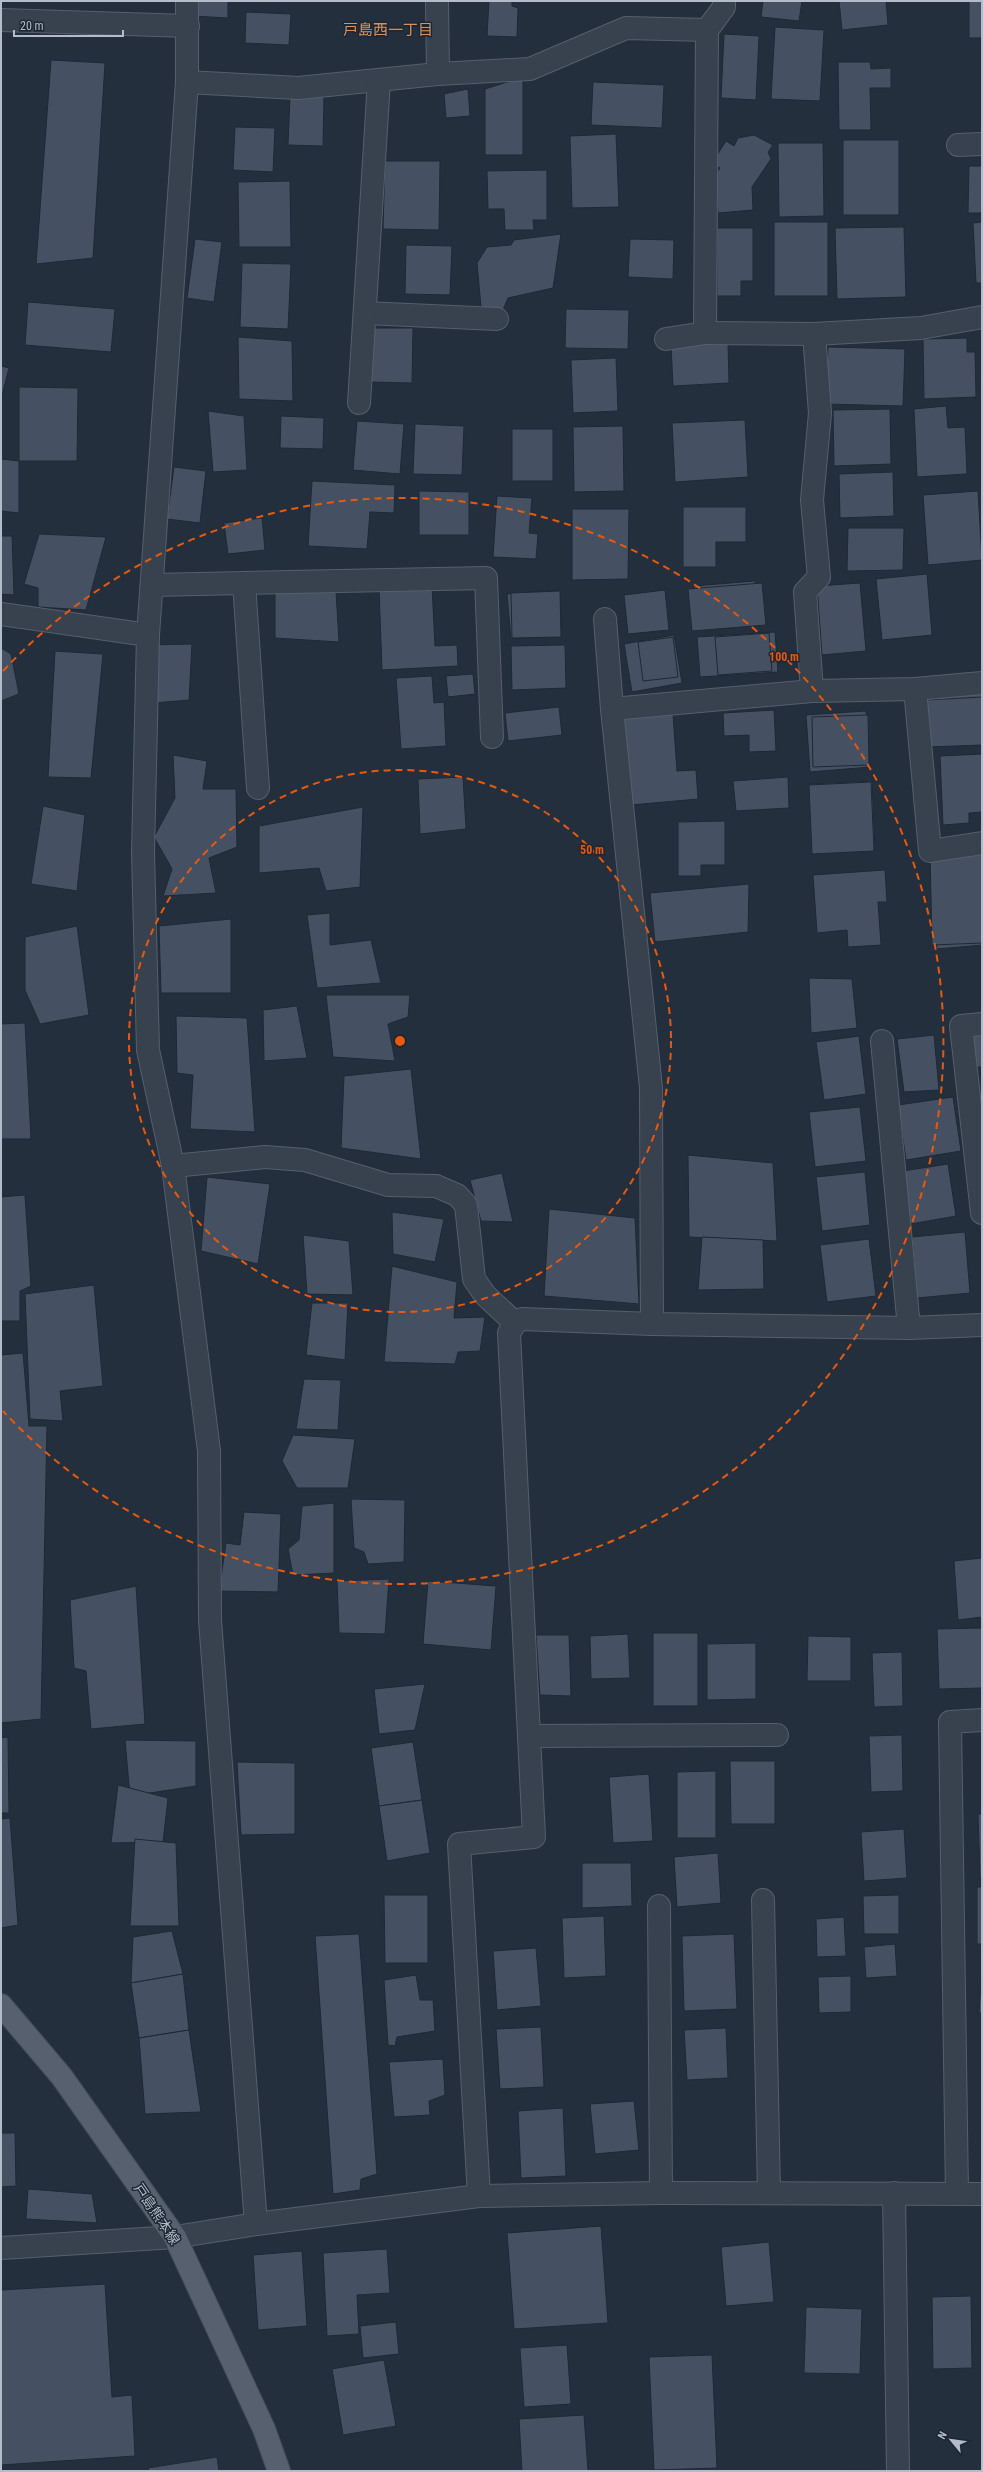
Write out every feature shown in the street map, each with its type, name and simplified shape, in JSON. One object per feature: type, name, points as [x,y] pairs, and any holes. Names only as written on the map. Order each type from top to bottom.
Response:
[{"type":"main road","name":"戸島熊本線","points":[[1,2005],[62,2077],[175,2238],[264,2429],[279,2471]]},
{"type":"street","points":[[187,1],[188,82],[148,636],[143,852],[148,1050],[174,1166],[209,1451],[210,1620],[256,2224]]},
{"type":"street","points":[[437,1],[438,74]]},
{"type":"street","points":[[705,333],[707,30],[724,7],[724,1]]},
{"type":"street","points":[[1,20],[188,26]]},
{"type":"street","points":[[188,82],[298,88],[438,74],[530,69],[626,28],[707,30]]},
{"type":"street","points":[[359,402],[379,80]]},
{"type":"street","points":[[958,145],[982,144]]},
{"type":"street","points":[[365,313],[497,320]]},
{"type":"street","points":[[666,340],[705,333],[814,334],[921,328],[982,317]]},
{"type":"street","points":[[812,691],[805,592],[819,577],[812,500],[820,413],[814,334]]},
{"type":"street","points":[[152,585],[486,578],[492,737]]},
{"type":"street","points":[[244,583],[258,788]]},
{"type":"street","points":[[1,614],[148,636]]},
{"type":"street","points":[[605,619],[612,709],[651,1088],[652,1324]]},
{"type":"street","points":[[612,709],[812,691],[915,689],[982,683]]},
{"type":"street","points":[[915,689],[930,851],[982,843]]},
{"type":"street","points":[[982,1024],[962,1026],[982,1213]]},
{"type":"street","points":[[882,1041],[909,1328]]},
{"type":"street","points":[[174,1166],[265,1157],[305,1160],[388,1185],[436,1186],[457,1195],[466,1205],[474,1279],[485,1295],[515,1323]]},
{"type":"street","points":[[479,2196],[459,1844],[534,1837],[509,1333],[515,1323],[522,1319],[652,1324],[909,1328],[982,1325]]},
{"type":"street","points":[[957,2194],[950,1722],[982,1720]]},
{"type":"street","points":[[529,1736],[777,1735]]},
{"type":"street","points":[[763,1900],[769,2192]]},
{"type":"street","points":[[659,1906],[661,2193]]},
{"type":"street","points":[[1,2248],[175,2238],[256,2224],[479,2196],[769,2192],[982,2194]]},
{"type":"street","points":[[894,2193],[898,2471]]},
{"type":"building","points":[[194,1],[228,1],[228,18],[193,16]]},
{"type":"building","points":[[489,1],[512,1],[512,6],[518,8],[517,37],[487,36]]},
{"type":"building","points":[[763,1],[802,1],[799,21],[761,17]]},
{"type":"building","points":[[839,1],[886,1],[888,25],[842,30]]},
{"type":"building","points":[[969,1],[982,1],[982,38],[969,38]]},
{"type":"building","points":[[246,12],[291,14],[289,45],[245,43]]},
{"type":"building","points":[[775,27],[824,30],[820,101],[771,99]]},
{"type":"building","points":[[724,34],[759,36],[756,100],[721,98]]},
{"type":"building","points":[[51,60],[105,63],[93,258],[36,264]]},
{"type":"building","points":[[838,62],[870,62],[871,69],[891,68],[891,88],[870,88],[871,130],[839,130]]},
{"type":"building","points":[[523,77],[523,155],[485,155],[485,89]]},
{"type":"building","points":[[593,82],[664,85],[662,128],[591,125]]},
{"type":"building","points":[[468,89],[470,116],[446,118],[444,94]]},
{"type":"building","points":[[290,96],[324,97],[323,146],[288,145]]},
{"type":"building","points":[[235,127],[275,128],[273,172],[233,170]]},
{"type":"building","points":[[616,134],[619,207],[572,208],[570,136]]},
{"type":"building","points":[[754,135],[773,145],[768,152],[771,159],[752,187],[753,210],[718,213],[715,175],[720,168],[712,163],[726,141],[734,146],[738,138]]},
{"type":"building","points":[[843,140],[899,140],[899,215],[843,215]]},
{"type":"building","points":[[778,143],[823,143],[824,216],[779,217]]},
{"type":"building","points":[[385,161],[440,161],[439,230],[383,229]]},
{"type":"building","points":[[969,166],[982,166],[982,213],[968,213]]},
{"type":"building","points":[[547,170],[547,220],[533,220],[534,230],[505,230],[504,209],[488,209],[487,171]]},
{"type":"building","points":[[290,181],[291,247],[239,247],[238,182]]},
{"type":"building","points":[[774,222],[828,222],[828,296],[774,296]]},
{"type":"building","points":[[982,222],[982,283],[976,283],[973,223]]},
{"type":"building","points":[[904,227],[906,297],[837,299],[835,228]]},
{"type":"building","points":[[717,228],[753,228],[753,281],[741,281],[741,296],[717,296]]},
{"type":"building","points":[[561,234],[553,288],[508,298],[503,310],[481,307],[477,263],[487,247],[511,245],[514,240]]},
{"type":"building","points":[[195,239],[222,242],[214,302],[187,298]]},
{"type":"building","points":[[630,239],[674,240],[673,279],[628,277]]},
{"type":"building","points":[[406,245],[452,246],[450,295],[405,294]]},
{"type":"building","points":[[242,263],[291,264],[288,329],[240,327]]},
{"type":"building","points":[[28,302],[115,309],[111,352],[25,345]]},
{"type":"building","points":[[566,309],[629,310],[628,349],[565,348]]},
{"type":"building","points":[[372,328],[413,328],[412,383],[371,382]]},
{"type":"building","points":[[238,337],[292,341],[293,401],[239,399]]},
{"type":"building","points":[[967,338],[967,352],[975,352],[976,397],[924,399],[923,339]]},
{"type":"building","points":[[728,343],[729,383],[673,386],[671,345]]},
{"type":"building","points":[[828,347],[905,349],[903,406],[826,404]]},
{"type":"building","points":[[616,358],[618,411],[573,413],[571,360]]},
{"type":"building","points":[[1,366],[9,368],[1,399]]},
{"type":"building","points":[[19,387],[78,388],[77,461],[19,461]]},
{"type":"building","points":[[946,406],[948,428],[965,427],[967,474],[917,477],[914,409]]},
{"type":"building","points":[[890,409],[891,464],[834,466],[833,410]]},
{"type":"building","points":[[208,411],[244,416],[247,470],[213,472]]},
{"type":"building","points":[[281,416],[324,418],[323,449],[280,448]]},
{"type":"building","points":[[745,420],[748,477],[675,482],[672,423]]},
{"type":"building","points":[[357,421],[404,424],[400,474],[353,470]]},
{"type":"building","points":[[415,424],[464,426],[462,475],[413,474]]},
{"type":"building","points":[[623,426],[624,491],[574,492],[573,427]]},
{"type":"building","points":[[512,429],[553,429],[553,481],[512,481]]},
{"type":"building","points":[[1,459],[19,461],[19,513],[1,511]]},
{"type":"building","points":[[174,467],[206,471],[200,523],[167,519]]},
{"type":"building","points":[[893,472],[894,516],[840,518],[839,474]]},
{"type":"building","points":[[312,481],[395,485],[394,513],[370,512],[367,549],[308,546]]},
{"type":"building","points":[[419,491],[469,492],[469,535],[419,535]]},
{"type":"building","points":[[978,491],[982,560],[928,565],[923,495]]},
{"type":"building","points":[[497,496],[532,498],[529,533],[538,534],[536,559],[493,557]]},
{"type":"building","points":[[683,507],[746,507],[746,542],[716,542],[716,567],[683,567]]},
{"type":"building","points":[[572,509],[629,509],[628,579],[572,580]]},
{"type":"building","points":[[262,518],[265,550],[228,554],[224,523]]},
{"type":"building","points":[[848,528],[904,528],[903,570],[847,571]]},
{"type":"building","points":[[39,534],[106,537],[86,610],[38,607],[38,588],[24,584]]},
{"type":"building","points":[[1,536],[12,536],[14,595],[1,594]]},
{"type":"building","points":[[927,574],[932,635],[882,640],[876,579]]},
{"type":"building","points":[[755,581],[758,622],[743,623],[741,600],[716,602],[718,626],[697,628],[694,586]]},
{"type":"building","points":[[762,583],[766,625],[692,631],[688,589]]},
{"type":"building","points":[[860,583],[866,651],[822,655],[817,586]]},
{"type":"building","points":[[432,586],[435,646],[457,645],[458,666],[382,670],[379,589]]},
{"type":"building","points":[[275,589],[336,591],[339,642],[275,638]]},
{"type":"building","points":[[559,590],[562,634],[511,639],[507,594]]},
{"type":"building","points":[[665,590],[669,630],[628,634],[624,595]]},
{"type":"building","points":[[560,591],[561,637],[512,638],[511,593]]},
{"type":"building","points":[[775,632],[778,672],[700,677],[697,637]]},
{"type":"building","points":[[769,633],[772,671],[718,675],[715,637]]},
{"type":"building","points":[[674,635],[682,683],[632,692],[624,644]]},
{"type":"building","points":[[673,637],[678,677],[643,681],[638,642]]},
{"type":"building","points":[[192,644],[189,700],[154,703],[148,645]]},
{"type":"building","points":[[561,645],[563,682],[514,685],[511,648]]},
{"type":"building","points":[[565,645],[566,688],[512,690],[511,646]]},
{"type":"building","points":[[1,648],[11,654],[19,694],[1,701]]},
{"type":"building","points":[[55,651],[103,654],[91,778],[48,777]]},
{"type":"building","points":[[473,674],[475,694],[448,697],[446,676]]},
{"type":"building","points":[[432,676],[434,703],[444,702],[446,746],[401,749],[396,678]]},
{"type":"building","points":[[982,692],[982,743],[931,746],[928,695]]},
{"type":"building","points":[[982,697],[982,745],[928,747],[926,700]]},
{"type":"building","points":[[559,707],[562,735],[508,741],[505,713]]},
{"type":"building","points":[[774,710],[776,751],[749,752],[749,735],[724,736],[723,713]]},
{"type":"building","points":[[866,711],[870,767],[810,772],[806,715]]},
{"type":"building","points":[[673,714],[677,771],[696,770],[698,799],[631,805],[624,718]]},
{"type":"building","points":[[868,715],[869,765],[813,767],[812,717]]},
{"type":"building","points":[[982,754],[982,812],[969,813],[969,823],[943,825],[940,756]]},
{"type":"building","points":[[173,755],[207,761],[203,789],[236,789],[237,847],[209,858],[216,893],[163,896],[172,869],[154,837],[175,798]]},
{"type":"building","points":[[463,777],[466,829],[420,834],[418,779]]},
{"type":"building","points":[[788,777],[789,808],[736,811],[733,781]]},
{"type":"building","points":[[872,781],[875,849],[813,852],[810,784]]},
{"type":"building","points":[[871,782],[874,851],[812,854],[809,785]]},
{"type":"building","points":[[43,806],[85,815],[77,891],[31,884]]},
{"type":"building","points":[[363,807],[360,887],[326,891],[319,868],[259,873],[259,826]]},
{"type":"building","points":[[725,821],[725,865],[701,865],[701,876],[678,876],[678,822]]},
{"type":"building","points":[[982,846],[982,945],[937,949],[929,851]]},
{"type":"building","points":[[982,850],[982,943],[932,945],[930,851]]},
{"type":"building","points":[[885,870],[887,902],[878,902],[881,945],[848,947],[847,930],[817,933],[813,875]]},
{"type":"building","points":[[749,884],[748,932],[655,942],[650,893]]},
{"type":"building","points":[[330,913],[330,945],[371,940],[381,983],[317,988],[307,915]]},
{"type":"building","points":[[231,919],[231,993],[161,993],[159,926]]},
{"type":"building","points":[[77,926],[89,1015],[40,1024],[25,990],[25,937]]},
{"type":"building","points":[[809,978],[852,979],[857,1028],[811,1033]]},
{"type":"building","points":[[326,995],[410,995],[408,1017],[388,1024],[395,1061],[333,1057]]},
{"type":"building","points":[[297,1006],[307,1058],[264,1061],[263,1010]]},
{"type":"building","points":[[176,1016],[247,1018],[255,1132],[190,1129],[193,1075],[177,1073]]},
{"type":"building","points":[[25,1023],[31,1139],[1,1139],[1,1024]]},
{"type":"building","points":[[982,1032],[982,1067],[972,1067],[971,1033]]},
{"type":"building","points":[[934,1035],[939,1090],[904,1092],[897,1039]]},
{"type":"building","points":[[859,1036],[866,1094],[824,1100],[816,1042]]},
{"type":"building","points":[[411,1069],[421,1159],[341,1148],[344,1076]]},
{"type":"building","points":[[953,1097],[961,1151],[906,1160],[898,1105]]},
{"type":"building","points":[[860,1107],[866,1161],[815,1167],[809,1112]]},
{"type":"building","points":[[688,1155],[773,1163],[777,1241],[689,1237]]},
{"type":"building","points":[[948,1164],[956,1216],[911,1224],[903,1171]]},
{"type":"building","points":[[865,1172],[870,1225],[822,1231],[816,1177]]},
{"type":"building","points":[[502,1173],[513,1222],[481,1221],[470,1180]]},
{"type":"building","points":[[207,1177],[270,1184],[258,1264],[201,1251]]},
{"type":"building","points":[[25,1195],[31,1286],[20,1291],[20,1321],[1,1321],[1,1197]]},
{"type":"building","points":[[549,1209],[635,1218],[639,1304],[544,1296]]},
{"type":"building","points":[[392,1212],[444,1219],[435,1262],[393,1254]]},
{"type":"building","points":[[965,1232],[970,1293],[917,1298],[912,1237]]},
{"type":"building","points":[[303,1235],[349,1241],[353,1295],[307,1294]]},
{"type":"building","points":[[702,1237],[763,1240],[764,1289],[698,1290]]},
{"type":"building","points":[[869,1239],[876,1296],[827,1302],[820,1245]]},
{"type":"building","points":[[392,1266],[457,1282],[454,1318],[485,1317],[480,1351],[458,1352],[455,1364],[384,1362]]},
{"type":"building","points":[[94,1285],[103,1386],[60,1391],[63,1421],[30,1419],[25,1294]]},
{"type":"building","points":[[312,1303],[348,1303],[345,1360],[306,1355]]},
{"type":"building","points":[[23,1353],[29,1426],[47,1426],[41,1719],[1,1723],[1,1355]]},
{"type":"building","points":[[304,1379],[341,1380],[338,1430],[296,1429]]},
{"type":"building","points":[[293,1435],[355,1439],[348,1488],[297,1488],[282,1461]]},
{"type":"building","points":[[351,1499],[405,1500],[404,1562],[368,1564],[364,1552],[354,1548]]},
{"type":"building","points":[[334,1503],[334,1573],[293,1575],[288,1549],[299,1540],[302,1506]]},
{"type":"building","points":[[244,1512],[281,1514],[278,1592],[219,1591],[226,1543],[240,1545]]},
{"type":"building","points":[[982,1558],[982,1617],[958,1620],[954,1561]]},
{"type":"building","points":[[389,1579],[385,1634],[339,1633],[337,1581]]},
{"type":"building","points":[[428,1581],[496,1586],[491,1650],[423,1644]]},
{"type":"building","points":[[136,1586],[145,1724],[91,1729],[86,1671],[74,1668],[70,1600]]},
{"type":"building","points":[[982,1628],[982,1688],[939,1689],[937,1629]]},
{"type":"building","points":[[653,1633],[698,1633],[698,1706],[653,1706]]},
{"type":"building","points":[[628,1634],[630,1678],[591,1679],[590,1636]]},
{"type":"building","points":[[536,1635],[569,1635],[571,1696],[540,1695]]},
{"type":"building","points":[[808,1636],[851,1637],[851,1681],[807,1681]]},
{"type":"building","points":[[756,1643],[756,1699],[707,1700],[707,1644]]},
{"type":"building","points":[[902,1652],[903,1706],[874,1707],[872,1653]]},
{"type":"building","points":[[425,1684],[415,1730],[379,1734],[374,1689]]},
{"type":"building","points":[[902,1735],[903,1791],[871,1792],[869,1736]]},
{"type":"building","points":[[8,1737],[9,1813],[1,1813],[1,1738]]},
{"type":"building","points":[[125,1740],[196,1741],[196,1786],[130,1796]]},
{"type":"building","points":[[413,1742],[422,1800],[379,1806],[371,1748]]},
{"type":"building","points":[[730,1761],[775,1761],[775,1824],[731,1824]]},
{"type":"building","points":[[237,1762],[295,1763],[295,1834],[241,1835]]},
{"type":"building","points":[[716,1771],[716,1838],[677,1838],[677,1772]]},
{"type":"building","points":[[649,1774],[653,1841],[613,1843],[609,1777]]},
{"type":"building","points":[[118,1785],[168,1798],[163,1842],[111,1843]]},
{"type":"building","points":[[422,1800],[430,1853],[387,1861],[379,1806]]},
{"type":"building","points":[[978,1814],[982,1814],[982,1878],[980,1878]]},
{"type":"building","points":[[10,1818],[18,1925],[1,1928],[1,1819]]},
{"type":"building","points":[[904,1829],[907,1878],[864,1881],[861,1832]]},
{"type":"building","points":[[135,1839],[176,1843],[179,1926],[130,1926]]},
{"type":"building","points":[[718,1853],[721,1903],[677,1907],[674,1857]]},
{"type":"building","points":[[582,1863],[631,1863],[632,1906],[582,1908]]},
{"type":"building","points":[[977,1887],[982,1887],[982,1944],[977,1944]]},
{"type":"building","points":[[384,1895],[428,1895],[428,1963],[385,1963]]},
{"type":"building","points":[[899,1895],[899,1934],[864,1934],[863,1896]]},
{"type":"building","points":[[604,1916],[606,1976],[564,1978],[562,1918]]},
{"type":"building","points":[[844,1917],[846,1956],[817,1957],[816,1919]]},
{"type":"building","points":[[172,1931],[183,1974],[131,1983],[133,1937]]},
{"type":"building","points":[[359,1934],[377,2174],[361,2179],[360,2190],[333,2194],[315,1936]]},
{"type":"building","points":[[734,1934],[737,2009],[684,2011],[682,1936]]},
{"type":"building","points":[[895,1944],[897,1976],[866,1978],[864,1947]]},
{"type":"building","points":[[536,1948],[541,2006],[497,2010],[493,1951]]},
{"type":"building","points":[[982,1966],[982,2013],[979,2013]]},
{"type":"building","points":[[183,1974],[189,2030],[139,2038],[131,1983]]},
{"type":"building","points":[[416,1975],[420,2000],[433,2000],[435,2031],[397,2037],[395,2046],[388,2045],[384,1980]]},
{"type":"building","points":[[851,1976],[851,2012],[819,2013],[818,1977]]},
{"type":"building","points":[[541,2027],[544,2087],[500,2089],[496,2029]]},
{"type":"building","points":[[726,2028],[728,2078],[687,2080],[684,2030]]},
{"type":"building","points":[[189,2030],[201,2112],[145,2114],[139,2038]]},
{"type":"building","points":[[443,2059],[445,2095],[429,2101],[430,2115],[394,2117],[389,2062]]},
{"type":"building","points":[[634,2101],[639,2150],[595,2154],[590,2104]]},
{"type":"building","points":[[563,2108],[566,2176],[521,2178],[518,2111]]},
{"type":"building","points":[[1,2133],[15,2133],[16,2186],[1,2187]]},
{"type":"building","points":[[28,2189],[92,2194],[97,2223],[26,2219]]},
{"type":"building","points":[[601,2226],[608,2323],[514,2329],[507,2233]]},
{"type":"building","points":[[769,2242],[774,2302],[726,2306],[721,2247]]},
{"type":"building","points":[[387,2249],[390,2293],[357,2295],[359,2334],[327,2336],[323,2253]]},
{"type":"building","points":[[302,2251],[307,2326],[258,2330],[253,2255]]},
{"type":"building","points":[[105,2284],[112,2397],[132,2395],[135,2456],[1,2465],[1,2290]]},
{"type":"building","points":[[971,2296],[972,2368],[933,2369],[932,2297]]},
{"type":"building","points":[[806,2307],[862,2309],[860,2374],[804,2373]]},
{"type":"building","points":[[396,2322],[399,2354],[363,2358],[360,2326]]},
{"type":"building","points":[[567,2345],[571,2404],[524,2407],[520,2348]]},
{"type":"building","points":[[712,2355],[717,2468],[654,2470],[649,2357]]},
{"type":"building","points":[[384,2360],[396,2426],[343,2435],[332,2369]]},
{"type":"building","points":[[584,2415],[588,2471],[522,2471],[519,2419]]},
{"type":"building","points":[[217,2457],[219,2471],[149,2471],[148,2468]]},
{"type":"building","points":[[869,2470],[869,2471],[811,2471]]},
{"type":"district","name":"戸島西一丁目","points":[[388,30]]}]
